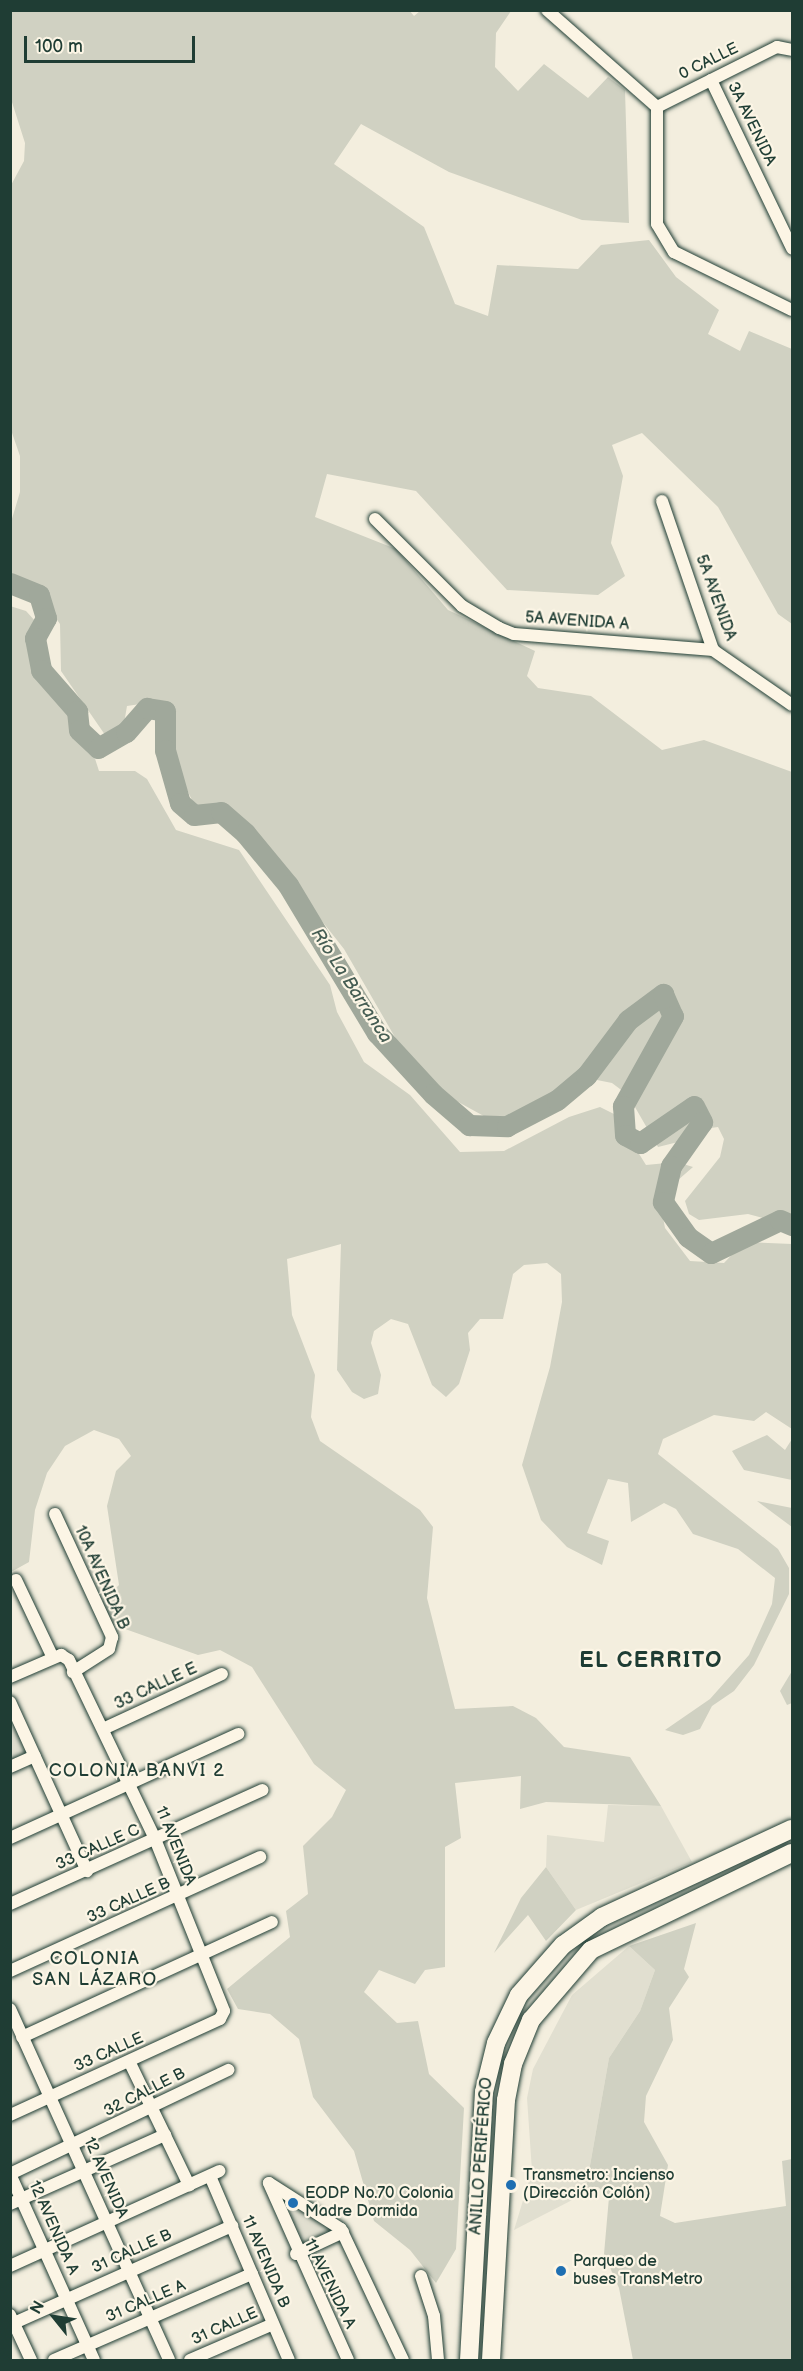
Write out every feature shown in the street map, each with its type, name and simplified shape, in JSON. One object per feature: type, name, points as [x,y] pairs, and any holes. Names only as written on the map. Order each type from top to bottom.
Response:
[{"type":"highway","name":"ANILLO PERIFÉRICO","points":[[469,2361],[484,2092],[501,2031],[519,1995],[563,1945],[602,1917],[680,1883],[792,1829]]},
{"type":"highway","name":"ANILLO PERIFÉRICO","points":[[491,2361],[506,2100],[520,2042],[546,1996],[591,1950],[792,1853]]},
{"type":"street","points":[[547,10],[657,107],[657,224],[674,252],[792,309]]},
{"type":"street","name":"0 CALLE","points":[[657,107],[777,47],[792,50]]},
{"type":"street","name":"3A AVENIDA","points":[[711,80],[792,248]]},
{"type":"street","name":"5A AVENIDA","points":[[662,501],[713,650],[792,705]]},
{"type":"street","name":"5A AVENIDA A","points":[[375,519],[462,606],[499,628],[514,634],[713,650]]},
{"type":"street","name":"10A AVENIDA B","points":[[55,1514],[112,1637],[104,1653],[74,1672]]},
{"type":"street","name":"11 AVENIDA","points":[[16,1580],[60,1657],[74,1672],[130,1784],[223,2005],[220,2019]]},
{"type":"street","points":[[10,1677],[60,1657]]},
{"type":"street","name":"33 CALLE E","points":[[103,1729],[222,1674]]},
{"type":"street","points":[[10,1702],[87,1871]]},
{"type":"street","points":[[10,1838],[238,1734]]},
{"type":"street","points":[[10,1767],[35,1756]]},
{"type":"street","name":"33 CALLE C","points":[[10,1904],[263,1790]]},
{"type":"street","name":"33 CALLE B","points":[[10,1971],[178,1897],[260,1857]]},
{"type":"street","points":[[22,2037],[201,1952],[272,1922]]},
{"type":"street","name":"12 AVENIDA","points":[[10,2009],[169,2361]]},
{"type":"street","name":"33 CALLE","points":[[10,2115],[130,2063],[220,2019]]},
{"type":"street","points":[[10,2266],[189,2185],[130,2063]]},
{"type":"street","name":"32 CALLE B","points":[[10,2174],[73,2148],[228,2070]]},
{"type":"street","points":[[16,2202],[165,2135]]},
{"type":"street","name":"11 AVENIDA B","points":[[189,2185],[214,2173],[232,2226],[289,2361]]},
{"type":"street","name":"12 AVENIDA A","points":[[10,2174],[16,2202],[45,2250],[94,2361]]},
{"type":"street","name":"11 AVENIDA A","points":[[343,2232],[272,2183],[268,2187],[296,2254],[348,2361]]},
{"type":"street","name":"31 CALLE B","points":[[12,2319],[67,2299],[232,2226]]},
{"type":"street","points":[[296,2254],[343,2232],[403,2361]]},
{"type":"street","name":"31 CALLE A","points":[[54,2361],[252,2274]]},
{"type":"street","points":[[421,2276],[434,2316],[438,2361]]},
{"type":"street","points":[[12,2319],[31,2361]]},
{"type":"street","name":"31 CALLE","points":[[190,2361],[273,2324]]},
{"type":"shaded area","points":[[409,10],[414,16],[420,11],[511,11],[496,33],[495,67],[518,91],[544,64],[588,98],[608,77],[625,90],[629,223],[582,220],[449,172],[361,124],[334,164],[424,227],[455,304],[488,316],[497,265],[578,269],[601,245],[649,240],[676,277],[719,310],[708,334],[740,351],[749,331],[792,349],[792,624],[778,614],[718,507],[642,433],[612,445],[623,476],[611,543],[625,576],[598,595],[507,590],[416,491],[327,474],[315,517],[396,549],[448,610],[535,651],[527,676],[538,688],[591,696],[662,750],[704,740],[792,772],[792,1226],[748,1214],[699,1220],[689,1214],[685,1201],[720,1157],[724,1139],[718,1127],[696,1130],[682,1141],[658,1147],[628,1095],[612,1083],[592,1079],[535,1109],[491,1120],[451,1098],[407,1058],[344,949],[266,850],[243,824],[213,820],[196,808],[175,766],[175,744],[160,714],[147,703],[127,706],[120,747],[112,745],[61,671],[60,624],[51,611],[11,592],[11,522],[20,492],[20,456],[11,430],[10,187],[24,161],[25,143],[11,99],[11,11]]},
{"type":"shaded area","points":[[10,606],[26,611],[36,622],[35,672],[88,737],[99,771],[135,771],[147,779],[176,830],[239,850],[330,985],[337,1012],[364,1062],[410,1095],[460,1152],[504,1151],[569,1117],[600,1107],[614,1114],[646,1165],[677,1162],[693,1167],[670,1187],[661,1207],[665,1228],[690,1261],[724,1263],[744,1242],[792,1244],[792,1429],[766,1412],[754,1421],[714,1415],[663,1439],[658,1454],[778,1549],[789,1568],[789,1594],[754,1665],[734,1691],[712,1706],[700,1729],[683,1735],[665,1730],[710,1699],[749,1655],[772,1604],[775,1578],[738,1549],[693,1534],[676,1509],[664,1503],[631,1522],[628,1483],[608,1479],[587,1533],[609,1541],[602,1565],[567,1547],[541,1520],[522,1465],[550,1367],[562,1302],[561,1274],[547,1263],[524,1265],[513,1274],[503,1319],[480,1319],[468,1333],[470,1350],[459,1384],[446,1397],[432,1385],[408,1324],[391,1319],[374,1331],[371,1343],[381,1375],[378,1394],[364,1399],[352,1392],[337,1370],[341,1244],[287,1259],[292,1315],[315,1375],[311,1417],[320,1441],[420,1510],[433,1527],[427,1598],[455,1709],[513,1706],[536,1718],[564,1747],[630,1757],[661,1806],[546,1802],[520,1809],[521,1776],[455,1783],[461,1838],[445,1847],[445,1967],[425,1970],[415,1984],[379,1970],[364,1992],[397,2023],[418,2021],[429,2074],[464,2108],[456,2249],[436,2283],[410,2250],[374,2221],[354,2151],[313,2097],[299,2039],[270,2014],[238,2009],[227,1989],[290,1937],[286,1911],[308,1894],[303,1846],[332,1817],[346,1790],[314,1764],[252,1667],[220,1650],[198,1655],[100,1620],[98,1606],[119,1585],[107,1506],[116,1471],[131,1456],[119,1439],[94,1430],[65,1446],[47,1473],[35,1510],[29,1562],[11,1572]]},
{"type":"shaded area","points":[[767,1435],[785,1450],[792,1439],[792,1480],[744,1470],[732,1451]]},
{"type":"shaded area","points":[[757,1501],[792,1508],[792,1527]]},
{"type":"shaded area","points":[[792,1671],[792,1703],[787,1705],[780,1691]]},
{"type":"shaded area","points":[[10,1712],[29,1754],[10,1762]]},
{"type":"shaded area","points":[[608,1805],[661,1806],[692,1862],[576,1910],[546,1867],[547,1835],[604,1842]]},
{"type":"shaded area","points":[[546,1867],[576,1910],[546,1941],[528,1915],[494,1953],[521,1898]]},
{"type":"shaded area","points":[[696,1923],[684,1969],[689,1977],[669,2008],[673,2040],[646,2096],[644,2122],[668,2165],[660,2216],[675,2223],[786,2206],[782,2161],[792,2159],[792,2360],[633,2360],[619,2288],[604,2254],[609,2197],[598,2187],[586,2188],[609,2058],[640,2011],[655,1970],[629,1946]]},
{"type":"shaded area","points":[[629,1946],[655,1970],[640,2011],[609,2058],[586,2188],[580,2196],[514,2230],[532,2171],[527,2098],[533,2069],[572,1995]]},
{"type":"shaded area","name":"EODP No.70 Colonia Madre Dormida","points":[[274,2187],[340,2232],[304,2248]]},
{"type":"waterway","name":"Río La Barranca","points":[[10,583],[39,595],[46,618],[35,638],[41,670],[77,711],[79,730],[98,748],[126,732],[147,708],[165,711],[165,750],[180,803],[194,815],[221,812],[245,833],[288,885],[377,1033],[433,1094],[469,1125],[507,1126],[557,1100],[586,1076],[628,1020],[663,994],[673,1016],[623,1106],[625,1135],[640,1143],[694,1106],[702,1122],[671,1166],[663,1202],[688,1237],[711,1253],[780,1220],[792,1225]]},
{"type":"place","name":"Transmetro: Incienso (Dirección Colón)","points":[[511,2185]]},
{"type":"place","name":"EODP No.70 Colonia Madre Dormida","points":[[293,2203]]},
{"type":"place","name":"Parqueo de buses TransMetro","points":[[561,2271]]},
{"type":"district","name":"EL CERRITO","points":[[651,1661]]},
{"type":"district","name":"COLONIA BANVI 2","points":[[137,1771]]},
{"type":"district","name":"COLONIA SAN LÁZARO","points":[[95,1970]]}]
